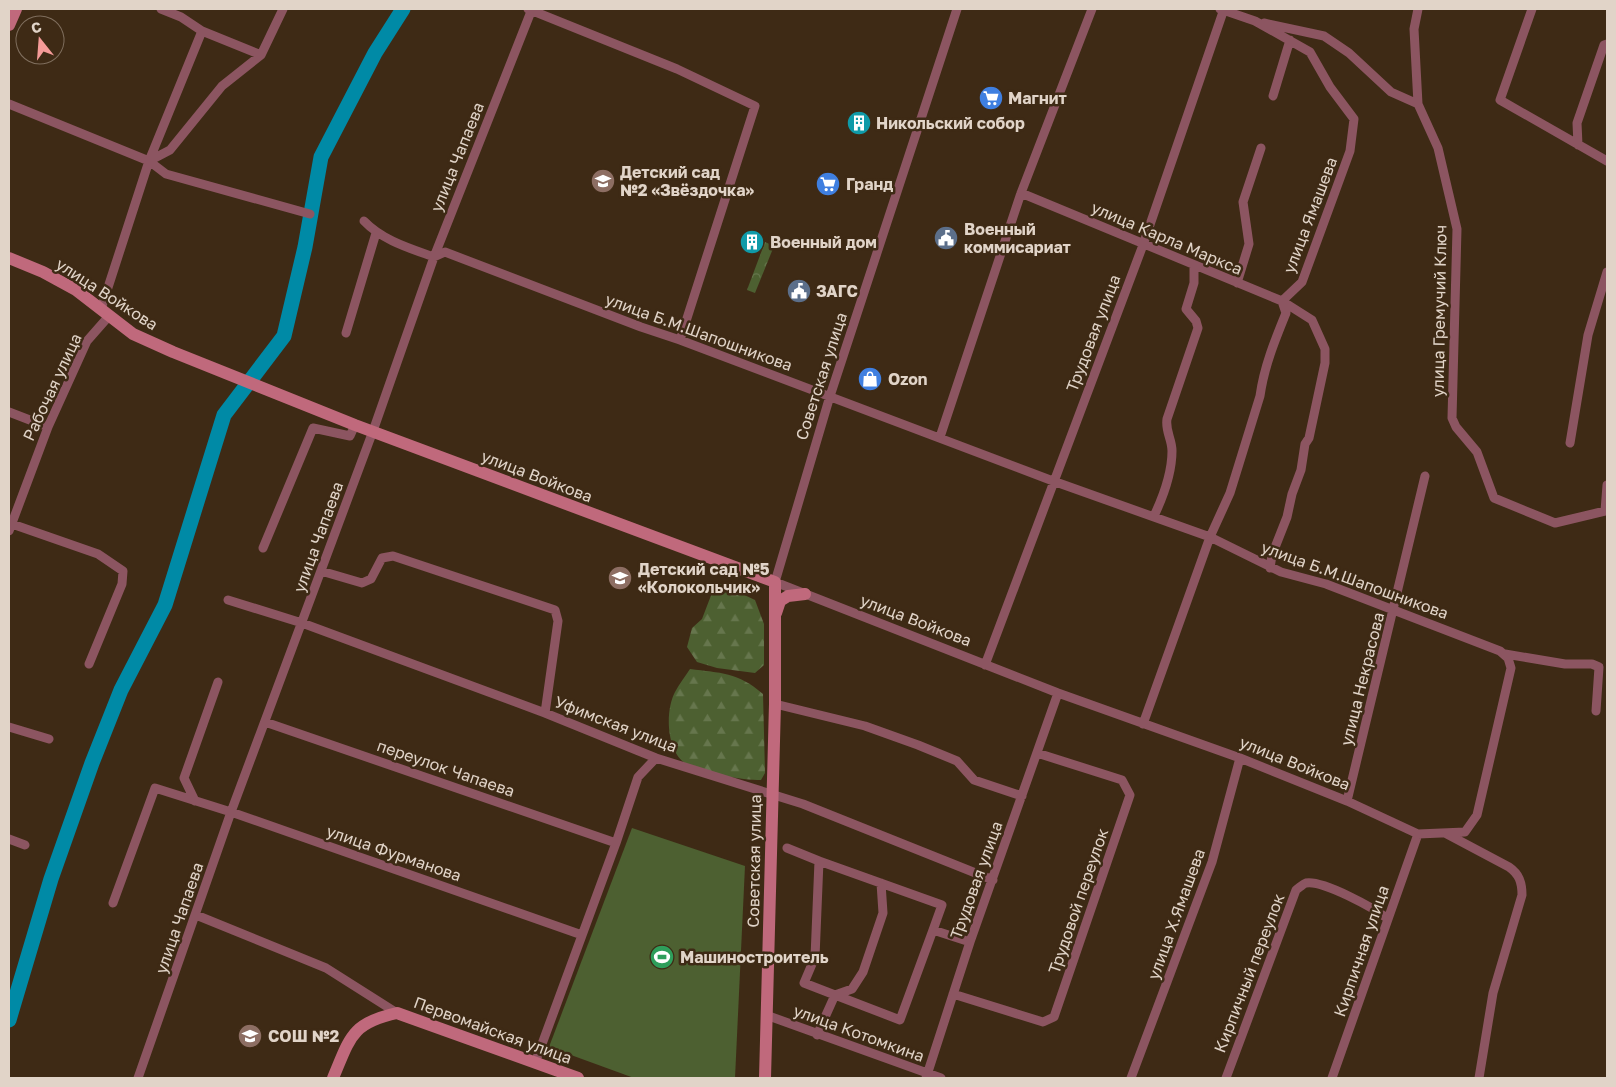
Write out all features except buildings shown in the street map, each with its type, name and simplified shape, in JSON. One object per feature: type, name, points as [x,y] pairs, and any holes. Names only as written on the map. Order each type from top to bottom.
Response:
[{"type":"main road","points":[[9,25],[16,9]]},
{"type":"main road","name":"улица Войкова","points":[[9,258],[43,272],[76,290],[133,334],[355,425],[775,582]]},
{"type":"main road","points":[[742,571],[759,583],[769,594],[775,618]]},
{"type":"main road","name":"Советская улица","points":[[765,1078],[771,792],[775,704],[775,582]]},
{"type":"main road","points":[[775,618],[780,601],[788,596],[805,594]]},
{"type":"main road","name":"Первомайская улица","points":[[333,1078],[350,1037],[363,1025],[377,1017],[397,1013],[578,1078]]},
{"type":"street","points":[[161,9],[181,17],[202,31],[261,55]]},
{"type":"street","points":[[149,161],[170,150],[222,86],[261,55],[283,9]]},
{"type":"street","points":[[530,9],[677,69],[756,106],[680,340]]},
{"type":"street","name":"улица Чапаева","points":[[138,1078],[231,812],[373,431],[434,256],[530,9]]},
{"type":"street","name":"Советская улица","points":[[775,582],[830,396],[957,9]]},
{"type":"street","points":[[940,437],[1021,193],[1092,9]]},
{"type":"street","name":"улица Ямашева","points":[[1222,9],[1255,21],[1310,52],[1330,87],[1354,119],[1350,151],[1302,282],[1282,301]]},
{"type":"street","name":"Трудовая улица","points":[[985,665],[1143,245],[1222,9]]},
{"type":"street","points":[[1255,21],[1324,36],[1349,53],[1391,92],[1418,104],[1414,29],[1418,9]]},
{"type":"street","points":[[1532,9],[1500,100],[1607,161]]},
{"type":"street","name":"Рабочая улица","points":[[10,528],[48,427],[87,340],[105,313],[149,161],[202,31]]},
{"type":"street","points":[[1273,96],[1290,40]]},
{"type":"street","points":[[1578,145],[1577,123],[1604,46],[1607,44]]},
{"type":"street","points":[[9,104],[149,161],[166,174],[192,183],[310,214]]},
{"type":"street","name":"улица Гремучий Ключ","points":[[1418,104],[1438,148],[1457,229],[1452,418],[1456,427],[1477,452],[1494,498],[1555,523],[1586,517],[1605,510],[1607,485]]},
{"type":"street","points":[[1237,283],[1249,244],[1243,202],[1261,148]]},
{"type":"street","name":"улица Карла Маркса","points":[[1021,193],[1282,301],[1312,320],[1326,357],[1309,438],[1305,444],[1301,470],[1292,494],[1287,517],[1272,556],[1270,568]]},
{"type":"street","name":"улица Б.М.Шапошникова","points":[[364,221],[376,233],[434,256],[445,252],[1053,481],[1210,537],[1270,568],[1326,584],[1505,654],[1566,664],[1592,664],[1599,666],[1596,711]]},
{"type":"street","points":[[346,333],[376,233]]},
{"type":"street","points":[[1154,516],[1172,459],[1172,449],[1166,428],[1167,419],[1198,328],[1196,320],[1186,309],[1194,283],[1194,266]]},
{"type":"street","points":[[1570,443],[1588,334],[1607,272]]},
{"type":"street","points":[[1143,724],[1210,537],[1230,493],[1260,396],[1262,379],[1272,346],[1286,313],[1282,301]]},
{"type":"street","points":[[9,412],[48,427]]},
{"type":"street","points":[[264,548],[313,428],[350,436],[355,425]]},
{"type":"street","name":"улица Некрасова","points":[[1346,801],[1394,610],[1425,476]]},
{"type":"street","points":[[10,528],[98,554],[123,571],[122,584],[89,664]]},
{"type":"street","points":[[321,571],[362,583],[371,579],[382,558],[393,556],[555,610],[558,621],[545,713]]},
{"type":"street","name":"улица Войкова","points":[[775,582],[1058,693],[1240,758],[1346,801],[1418,834],[1465,832],[1477,815],[1511,668],[1505,654]]},
{"type":"street","name":"Уфимская улица","points":[[228,600],[302,623],[545,713],[656,758],[771,792],[993,880]]},
{"type":"street","points":[[195,801],[184,778],[218,682]]},
{"type":"street","name":"Трудовая улица","points":[[926,1076],[970,942],[1058,693]]},
{"type":"street","points":[[775,704],[801,712],[865,726],[918,745],[956,761],[974,780],[1022,796]]},
{"type":"street","name":"переулок Чапаева","points":[[265,722],[616,843]]},
{"type":"street","points":[[9,727],[49,739]]},
{"type":"street","name":"Трудовой переулок","points":[[953,994],[1043,1022],[1054,1016],[1130,795],[1122,780],[1037,753]]},
{"type":"street","points":[[535,1063],[616,843],[638,777],[656,758]]},
{"type":"street","name":"улица Х.Ямашева","points":[[1131,1078],[1212,862],[1226,818],[1240,758]]},
{"type":"street","name":"улица Фурманова","points":[[113,903],[155,788],[231,812],[582,935]]},
{"type":"street","points":[[1445,833],[1516,871],[1522,886],[1522,895],[1493,993],[1480,1078]]},
{"type":"street","name":"Кирпичная улица","points":[[1332,1078],[1418,834]]},
{"type":"street","points":[[9,839],[25,846]]},
{"type":"street","points":[[787,848],[942,905],[900,1020],[804,983],[815,957],[819,861]]},
{"type":"street","points":[[817,1035],[835,995],[852,989],[863,972],[882,913],[881,883]]},
{"type":"street","name":"Кирпичный переулок","points":[[1226,1078],[1296,890],[1305,883],[1317,884],[1369,905],[1388,919]]},
{"type":"street","name":"Первомайская улица","points":[[196,915],[326,968],[397,1013]]},
{"type":"street","points":[[933,930],[970,942]]},
{"type":"street","name":"улица Котомкина","points":[[766,1015],[926,1076],[941,1078]]},
{"type":"green space","points":[[765,242],[774,246],[755,293],[747,290]]},
{"type":"green space","points":[[721,584],[755,600],[764,624],[764,665],[755,673],[717,668],[697,662],[687,647],[692,628],[702,619],[715,585]]},
{"type":"green space","points":[[690,669],[737,677],[763,694],[765,773],[761,780],[733,778],[702,771],[693,768],[679,758],[671,741],[669,730],[670,709],[678,686]]},
{"type":"green space","name":"Машиностроитель","points":[[632,828],[745,866],[735,1078],[634,1078],[549,1047]]},
{"type":"waterway","points":[[9,1020],[51,879],[92,763],[121,690],[165,605],[224,415],[284,336],[305,247],[321,157],[375,53],[403,9]]},
{"type":"place","name":"Магнит","points":[[991,98]]},
{"type":"place","name":"Никольский собор","points":[[859,123]]},
{"type":"place","name":"Детский сад №2 «Звёздочка»","points":[[603,181]]},
{"type":"place","name":"Гранд","points":[[828,184]]},
{"type":"place","name":"Военный коммисариат","points":[[946,238]]},
{"type":"place","name":"Военный дом","points":[[752,242]]},
{"type":"place","name":"ЗАГС","points":[[799,291]]},
{"type":"place","name":"Ozon","points":[[870,379]]},
{"type":"place","name":"Детский сад №5 «Колокольчик»","points":[[620,578]]},
{"type":"place","name":"Машиностроитель","points":[[662,957]]},
{"type":"place","name":"СОШ №2","points":[[250,1036]]}]
